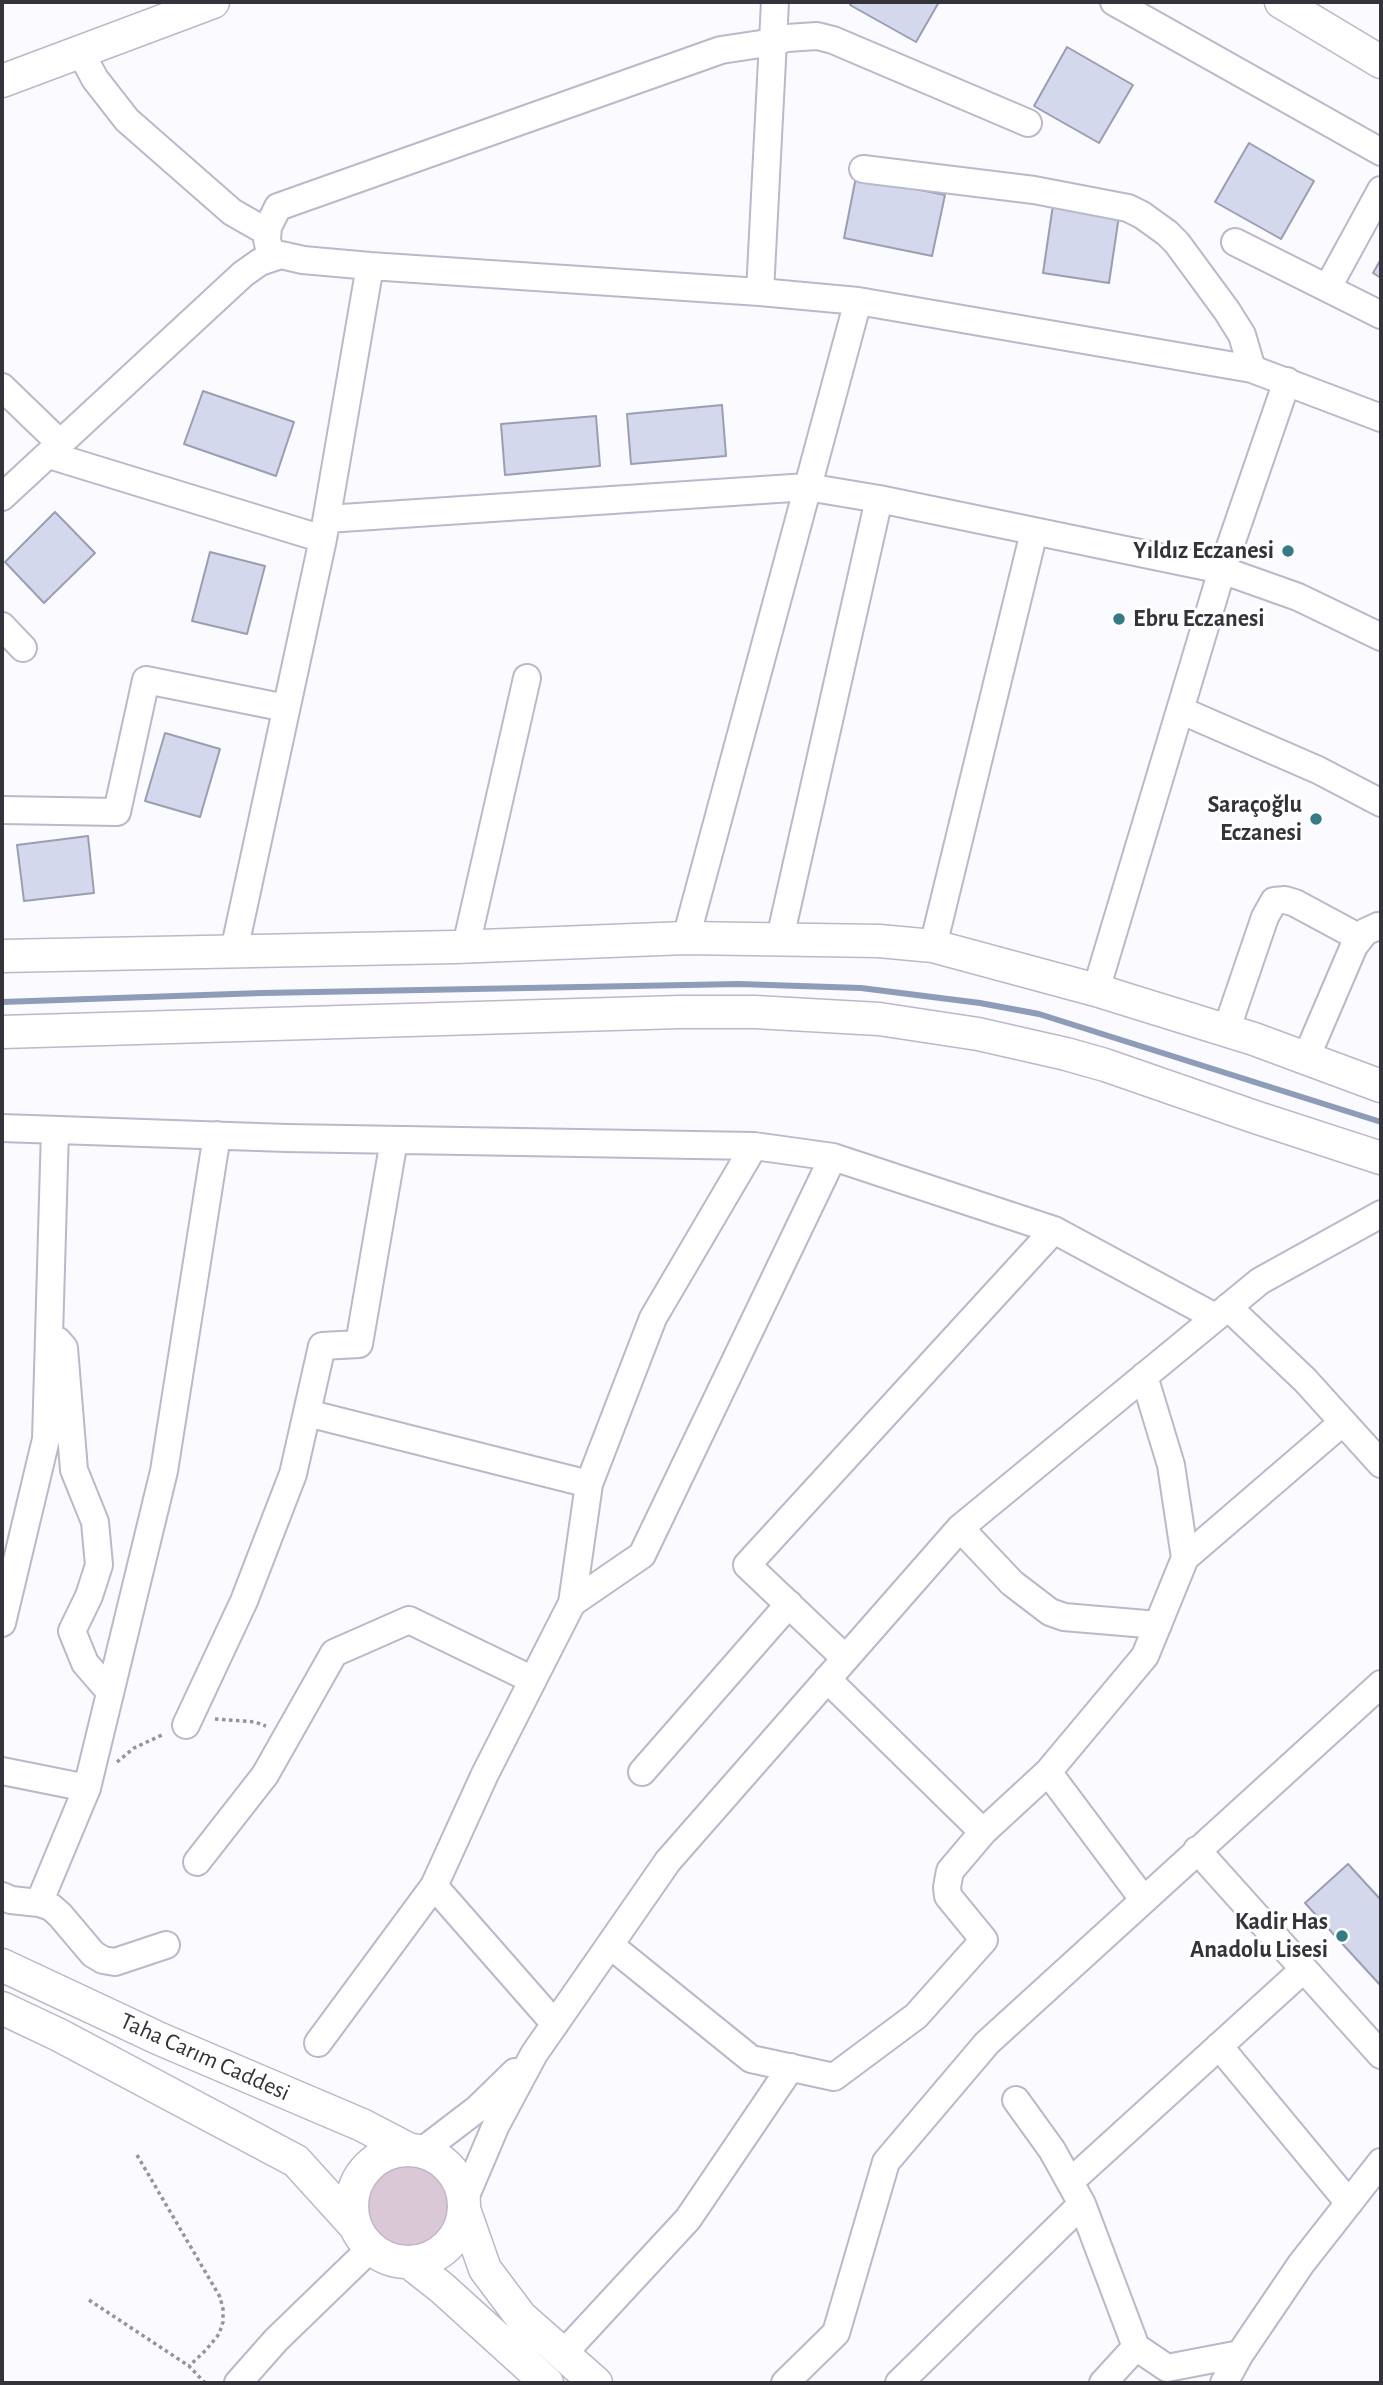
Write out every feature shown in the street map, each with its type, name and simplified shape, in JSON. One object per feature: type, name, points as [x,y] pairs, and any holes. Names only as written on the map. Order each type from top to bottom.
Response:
[{"type":"main road","points":[[2,81],[213,2]]},
{"type":"main road","points":[[1281,2],[1381,62]]},
{"type":"main road","points":[[2,957],[686,938],[780,937],[933,946],[1096,990],[1226,1031],[1381,1086]]},
{"type":"main road","points":[[2,1032],[680,1012],[755,1012],[879,1019],[978,1034],[1079,1057],[1381,1158]]},
{"type":"main road","name":"Taha Carım Caddesi","points":[[2,1965],[160,2039],[415,2150]]},
{"type":"main road","name":"Taha Carım Caddesi","points":[[2,2008],[60,2035],[296,2161],[363,2237]]},
{"type":"main road","points":[[465,2205],[462,2226],[446,2248],[422,2261],[408,2262],[382,2256],[363,2237],[352,2199],[362,2174],[382,2156],[395,2151],[415,2150],[435,2155],[446,2163],[455,2173],[465,2205],[485,2269],[521,2317],[596,2383]]},
{"type":"main road","points":[[408,2262],[442,2288],[541,2382]]},
{"type":"street","points":[[760,292],[775,2]]},
{"type":"street","points":[[1114,2],[1381,152]]},
{"type":"street","points":[[2,497],[243,274],[260,262],[269,245],[278,206],[721,50],[801,36],[833,40],[1028,123]]},
{"type":"street","points":[[80,51],[96,79],[127,120],[281,255],[303,260],[370,266],[858,301],[1252,369],[1381,418]]},
{"type":"street","points":[[863,169],[1034,190],[1128,208],[1142,215],[1177,243],[1227,311],[1242,335],[1252,369]]},
{"type":"street","points":[[1328,287],[1381,190]]},
{"type":"street","points":[[1235,242],[1381,315]]},
{"type":"street","points":[[234,951],[325,529],[370,266]]},
{"type":"street","points":[[686,938],[858,301]]},
{"type":"street","points":[[1096,990],[1222,570],[1287,381]]},
{"type":"street","points":[[2,387],[55,449],[325,529],[807,486],[1222,570],[1298,597],[1381,637]]},
{"type":"street","points":[[780,937],[879,499]]},
{"type":"street","points":[[933,946],[1034,531]]},
{"type":"street","points":[[2,626],[23,648]]},
{"type":"street","points":[[466,946],[527,678]]},
{"type":"street","points":[[2,810],[117,812],[146,680],[286,708]]},
{"type":"street","points":[[1180,710],[1318,769],[1381,803]]},
{"type":"street","points":[[1226,1031],[1265,917],[1274,901],[1295,903],[1371,933]]},
{"type":"street","points":[[1306,1058],[1354,946],[1371,933]]},
{"type":"street","points":[[2,1128],[216,1136],[754,1146],[833,1157],[1054,1230],[1222,1312],[1305,1380],[1381,1464]]},
{"type":"street","points":[[2,1623],[46,1440],[55,1130]]},
{"type":"street","points":[[39,1903],[87,1788],[164,1471],[216,1136]]},
{"type":"street","points":[[186,1725],[249,1589],[293,1474],[322,1346],[359,1344],[394,1140]]},
{"type":"street","points":[[318,2043],[434,1886],[485,1774],[572,1603],[589,1484],[653,1318],[754,1146]]},
{"type":"street","points":[[572,1603],[642,1555],[833,1157]]},
{"type":"street","points":[[465,2205],[496,2125],[534,2054],[668,1861],[960,1528],[1260,1281],[1381,1214]]},
{"type":"street","points":[[845,1658],[747,1565],[1054,1230]]},
{"type":"street","points":[[49,1331],[64,1348],[74,1470],[95,1522],[99,1565],[89,1596],[72,1631],[85,1663],[110,1692]]},
{"type":"street","points":[[1144,1376],[1171,1465],[1185,1558]]},
{"type":"street","points":[[307,1413],[589,1484]]},
{"type":"street","points":[[610,1945],[751,2059],[834,2077],[916,2016],[984,1940],[948,1896],[950,1871],[983,1832],[1048,1772],[1145,1657],[1185,1558],[1343,1422]]},
{"type":"street","points":[[960,1528],[1012,1583],[1050,1612],[1064,1617],[1158,1625]]},
{"type":"street","points":[[642,1772],[789,1604]]},
{"type":"street","points":[[197,1862],[265,1774],[334,1653],[409,1620],[533,1679]]},
{"type":"street","points":[[827,1679],[983,1832]]},
{"type":"street","points":[[785,2383],[836,2333],[886,2162],[987,2043],[1381,1684]]},
{"type":"street","points":[[2,1771],[87,1788]]},
{"type":"street","points":[[1048,1772],[1143,1899]]},
{"type":"street","points":[[1198,1850],[1381,2055]]},
{"type":"street","points":[[434,1886],[555,2024]]},
{"type":"street","points":[[2,1896],[10,1900],[51,1907],[93,1954],[103,1960],[115,1962],[166,1945]]},
{"type":"street","points":[[899,2383],[1076,2193],[1219,2046],[1304,1969]]},
{"type":"street","points":[[1219,2046],[1349,2203]]},
{"type":"street","points":[[415,2150],[477,2109],[534,2054]]},
{"type":"street","points":[[563,2354],[688,2219],[791,2067]]},
{"type":"street","points":[[1016,2100],[1052,2150],[1076,2193],[1136,2347],[1167,2368],[1240,2354]]},
{"type":"street","points":[[1224,2383],[1240,2354],[1301,2263],[1381,2162]]},
{"type":"street","points":[[238,2383],[363,2237]]},
{"type":"street","points":[[1104,2383],[1136,2347]]},
{"type":"path","points":[[136,2155],[220,2297],[223,2322],[219,2334],[189,2365]]},
{"type":"path","points":[[89,2300],[189,2365],[205,2383]]},
{"type":"shaded area","points":[[408,2164],[431,2171],[443,2183],[450,2206],[443,2229],[431,2241],[408,2248],[385,2241],[373,2229],[366,2206],[373,2183],[385,2171]]},
{"type":"building","points":[[852,2],[939,2],[916,42],[850,5]]},
{"type":"building","points":[[1067,47],[1133,85],[1099,143],[1034,106]]},
{"type":"building","points":[[1249,143],[1314,181],[1281,239],[1215,202]]},
{"type":"building","points":[[856,177],[945,195],[932,256],[844,238]]},
{"type":"building","points":[[1054,198],[1120,209],[1109,283],[1043,273]]},
{"type":"building","points":[[1381,259],[1381,278],[1373,273]]},
{"type":"building","points":[[203,391],[294,422],[276,476],[184,444]]},
{"type":"building","points":[[722,405],[726,456],[631,464],[627,414]]},
{"type":"building","points":[[596,416],[600,466],[505,475],[501,424]]},
{"type":"building","points":[[55,512],[95,553],[44,603],[5,562]]},
{"type":"building","points":[[210,552],[265,566],[247,634],[192,621]]},
{"type":"building","points":[[165,733],[220,749],[200,817],[145,801]]},
{"type":"building","points":[[88,836],[94,893],[24,901],[17,845]]},
{"type":"building","points":[[1348,1864],[1381,1900],[1381,1986],[1305,1903]]},
{"type":"waterway","points":[[2,1002],[262,993],[739,984],[861,988],[980,1003],[1039,1014],[1381,1122]]},
{"type":"place","name":"Yıldız Eczanesi","points":[[1288,551]]},
{"type":"place","name":"Ebru Eczanesi","points":[[1119,619]]},
{"type":"place","name":"Saraçoğlu Eczanesi","points":[[1316,819]]},
{"type":"place","name":"Kadir Has Anadolu Lisesi","points":[[1342,1936]]}]
